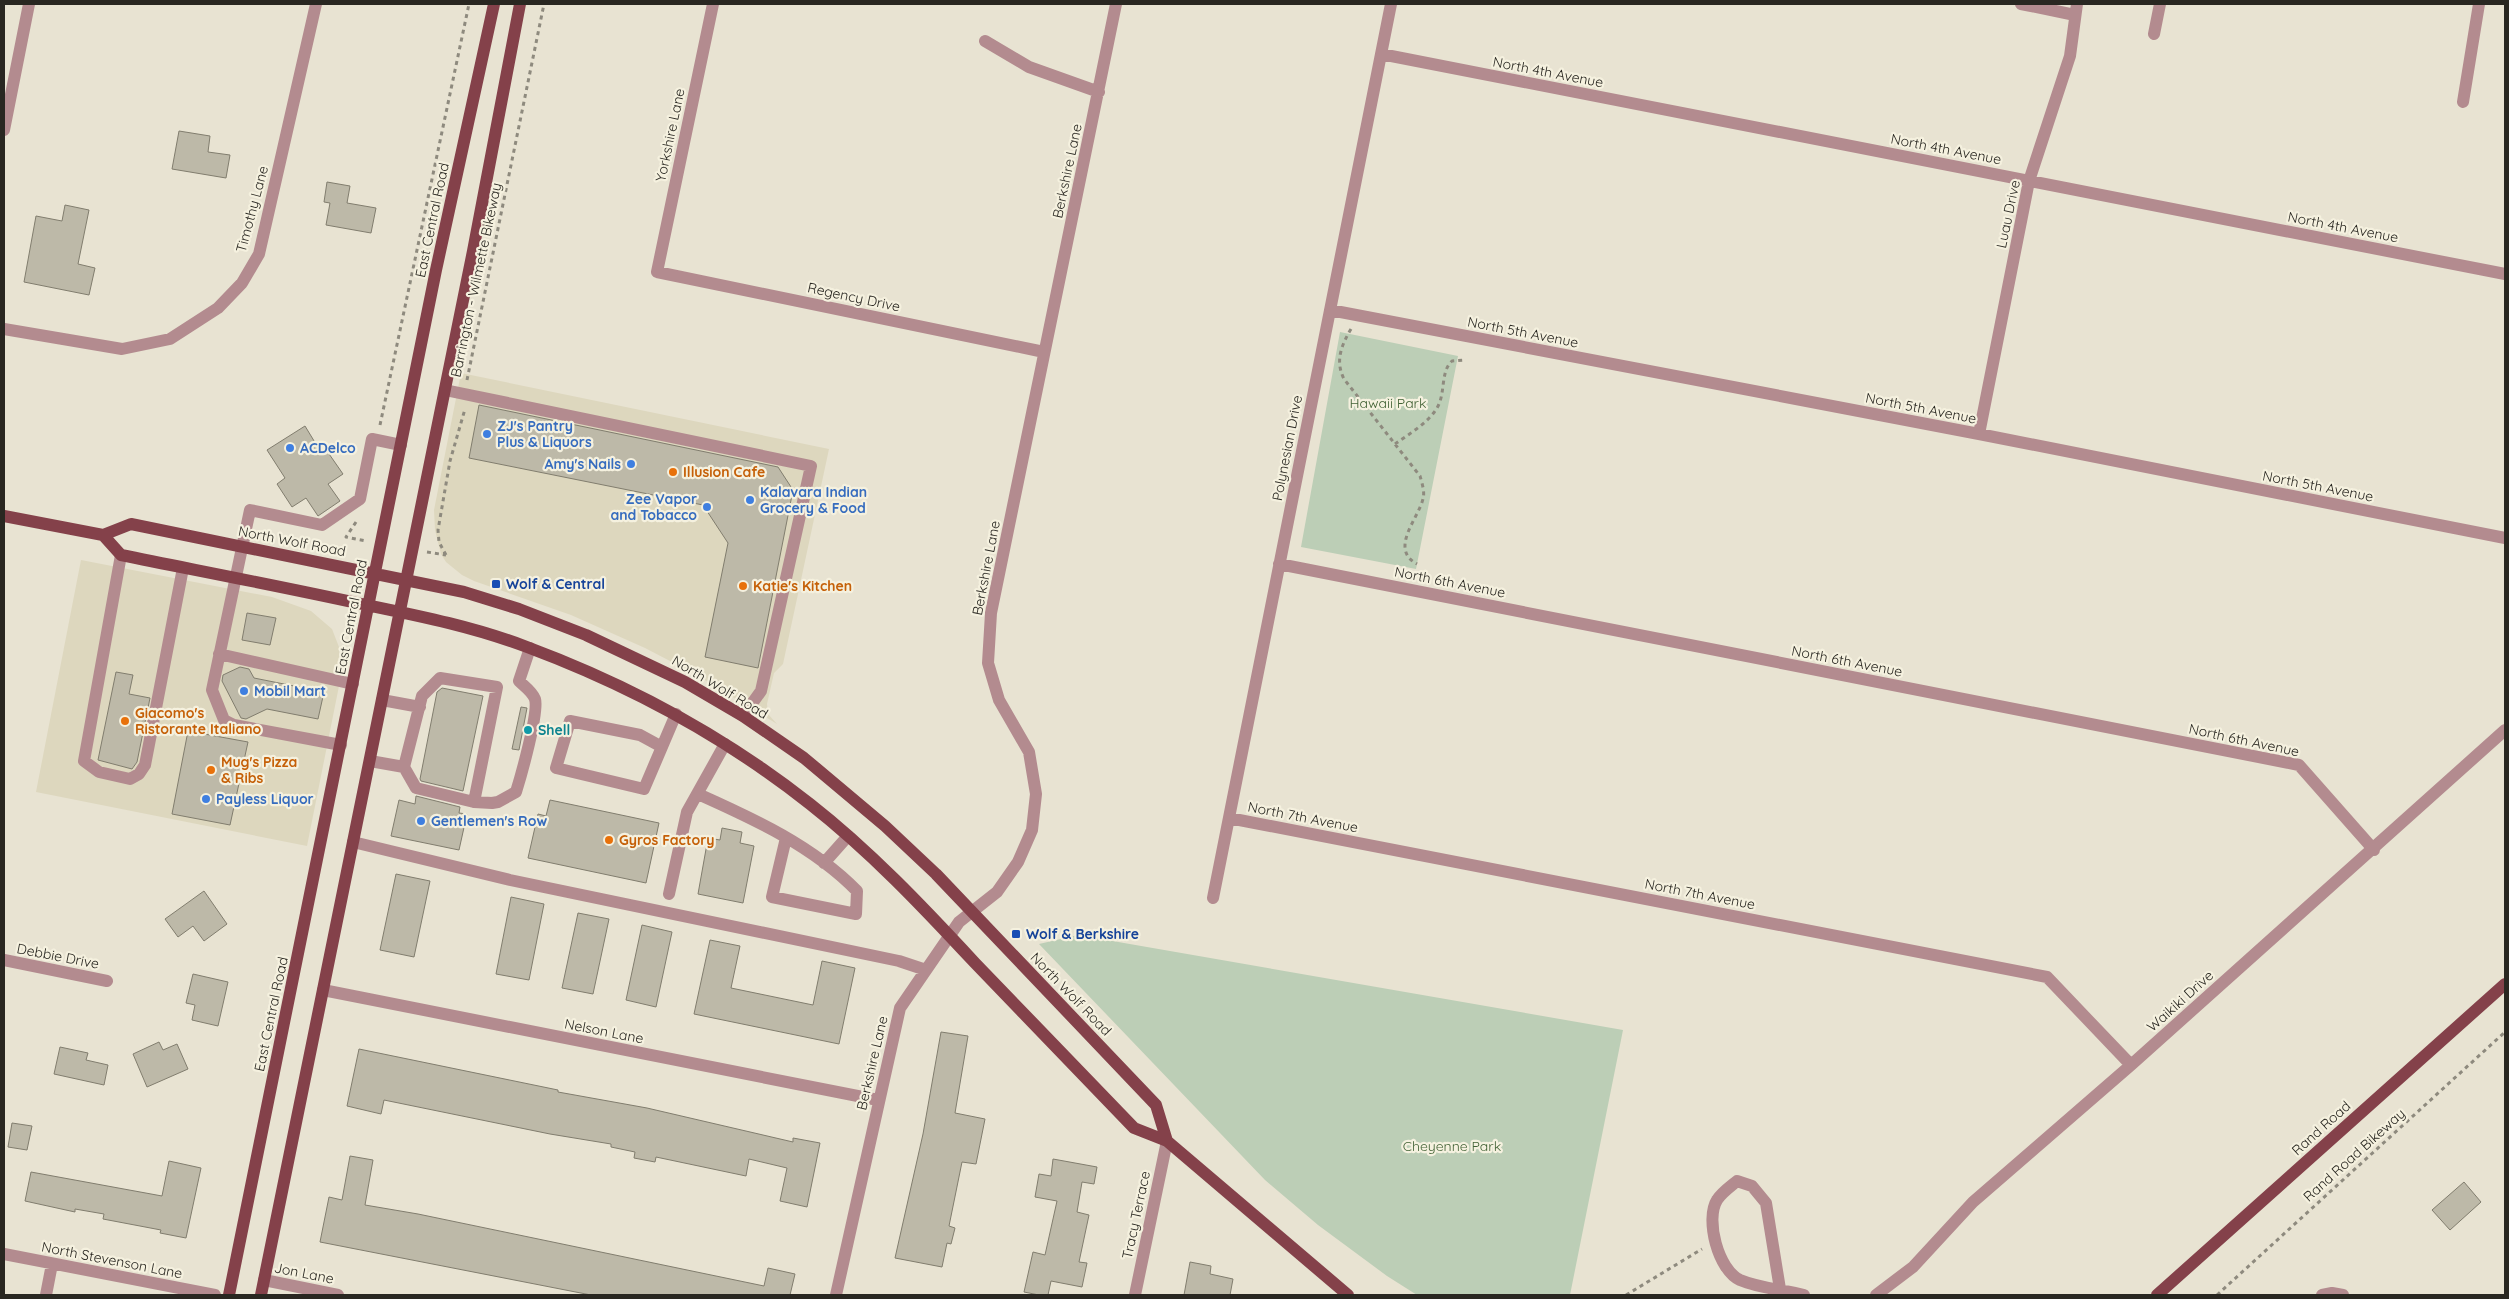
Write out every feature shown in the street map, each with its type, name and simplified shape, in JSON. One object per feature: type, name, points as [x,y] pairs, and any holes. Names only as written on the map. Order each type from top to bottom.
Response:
[{"type":"main road","name":"East Central Road","points":[[229,1295],[401,445],[494,4]]},
{"type":"main road","points":[[261,1295],[445,390],[520,4]]},
{"type":"main road","points":[[4,516],[103,535],[121,555],[452,623],[530,648],[609,680],[676,714],[777,779],[848,836],[950,936],[1134,1128],[1167,1141],[1348,1295]]},
{"type":"main road","name":"North Wolf Road","points":[[103,535],[131,524],[464,592],[519,609],[586,635],[652,664],[743,716],[804,758],[859,802],[911,850],[1156,1105],[1167,1141]]},
{"type":"main road","name":"Rand Road","points":[[2157,1295],[2505,984]]},
{"type":"street","points":[[4,130],[29,4]]},
{"type":"street","name":"Timothy Lane","points":[[4,329],[122,349],[170,339],[224,302],[242,283],[259,254],[316,4]]},
{"type":"street","name":"Yorkshire Lane","points":[[657,272],[713,4]]},
{"type":"street","name":"Berkshire Lane","points":[[836,1295],[900,1008],[959,922],[996,892],[1018,862],[1032,830],[1036,794],[1029,752],[999,700],[988,663],[991,613],[1116,4]]},
{"type":"street","name":"Polynesian Drive","points":[[1213,898],[1391,4]]},
{"type":"street","points":[[2021,4],[2076,9]]},
{"type":"street","points":[[2154,34],[2160,4]]},
{"type":"street","points":[[2462,102],[2479,4]]},
{"type":"street","name":"Luau Drive","points":[[1979,434],[2029,181],[2070,56],[2076,9]]},
{"type":"street","points":[[985,42],[1029,67],[1099,92]]},
{"type":"street","name":"North 4th Avenue","points":[[1381,54],[2505,274]]},
{"type":"street","name":"Regency Drive","points":[[657,272],[1044,352]]},
{"type":"street","name":"North 5th Avenue","points":[[1330,310],[1979,434],[2505,538]]},
{"type":"street","points":[[445,390],[811,466],[761,691],[743,716]]},
{"type":"street","points":[[341,745],[234,725],[224,720],[212,690],[219,654],[250,510],[322,525],[360,499],[372,439],[401,445]]},
{"type":"street","points":[[121,555],[84,761],[99,772],[130,779],[139,774],[145,765],[183,568]]},
{"type":"street","name":"North 6th Avenue","points":[[1279,564],[2299,765],[2374,850]]},
{"type":"street","points":[[519,681],[530,648]]},
{"type":"street","points":[[219,654],[353,684]]},
{"type":"street","points":[[440,678],[498,687],[519,681],[530,691],[536,701],[525,764],[516,792],[498,802],[474,802],[416,788],[404,767],[422,696],[440,678]]},
{"type":"street","points":[[474,802],[498,687]]},
{"type":"street","points":[[382,700],[420,707]]},
{"type":"street","points":[[662,747],[640,735],[570,721],[556,768],[644,790],[676,714]]},
{"type":"street","name":"Waikiki Drive","points":[[1876,1295],[1913,1267],[1973,1202],[2374,850],[2505,730]]},
{"type":"street","points":[[669,894],[687,812],[725,744]]},
{"type":"street","points":[[370,761],[404,767]]},
{"type":"street","points":[[698,794],[768,826],[824,863],[841,875],[857,891],[856,914],[772,897],[786,838]]},
{"type":"street","name":"North 7th Avenue","points":[[1229,818],[2047,977],[2131,1065]]},
{"type":"street","points":[[824,863],[848,836]]},
{"type":"street","points":[[353,842],[510,880],[899,961],[926,970]]},
{"type":"street","name":"Debbie Drive","points":[[4,960],[107,981]]},
{"type":"street","name":"Nelson Lane","points":[[323,990],[878,1100]]},
{"type":"street","name":"Tracy Terrace","points":[[1135,1295],[1167,1141]]},
{"type":"street","points":[[1780,1290],[1766,1203],[1752,1186],[1737,1181],[1716,1200],[1712,1224],[1721,1261],[1738,1279],[1780,1290],[1804,1295]]},
{"type":"street","name":"North Stevenson Lane","points":[[4,1254],[215,1295]]},
{"type":"street","points":[[46,1295],[52,1264]]},
{"type":"street","name":"Jon Lane","points":[[264,1280],[338,1295]]},
{"type":"street","points":[[2323,1295],[2343,1295]]},
{"type":"path","points":[[377,440],[469,4]]},
{"type":"path","name":"Barrington - Wilmette Bikeway","points":[[441,554],[446,555],[439,542],[438,530],[450,461],[466,405],[464,394],[544,4]]},
{"type":"path","points":[[1356,316],[1340,352],[1340,370],[1344,380],[1420,476],[1423,499],[1406,538],[1405,548],[1410,560],[1416,564]]},
{"type":"path","points":[[1395,444],[1429,418],[1436,410],[1443,393],[1447,365],[1452,361],[1465,360]]},
{"type":"path","points":[[351,538],[346,537],[361,515]]},
{"type":"path","name":"Rand Road Bikeway","points":[[2217,1295],[2505,1032]]},
{"type":"path","points":[[1626,1295],[1716,1241]]},
{"type":"shaded area","points":[[461,373],[829,449],[783,664],[774,673],[767,704],[768,714],[777,724],[695,674],[645,648],[571,615],[474,581],[462,575],[446,562],[441,554],[435,530],[434,510]]},
{"type":"shaded area","points":[[81,560],[272,597],[311,611],[332,629],[339,647],[340,681],[307,846],[36,792]]},
{"type":"green space","name":"Hawaii Park","points":[[1340,332],[1458,356],[1416,569],[1301,547]]},
{"type":"green space","name":"Cheyenne Park","points":[[1078,935],[1623,1030],[1570,1295],[1417,1295],[1387,1276],[1318,1225],[1265,1180],[1039,944]]},
{"type":"building","points":[[179,131],[210,136],[208,152],[230,155],[226,178],[172,169]]},
{"type":"building","points":[[327,182],[350,186],[347,203],[376,208],[371,233],[326,225],[330,203],[324,202]]},
{"type":"building","points":[[65,205],[89,210],[78,264],[95,268],[89,295],[24,282],[36,216],[62,221]]},
{"type":"building","points":[[479,405],[778,467],[793,490],[758,668],[705,657],[728,543],[703,505],[469,458]]},
{"type":"building","points":[[305,426],[322,454],[327,451],[343,474],[328,484],[340,501],[318,516],[306,498],[292,507],[277,484],[285,478],[267,450]]},
{"type":"building","points":[[247,613],[276,618],[270,645],[242,640]]},
{"type":"building","points":[[240,667],[249,669],[254,678],[324,692],[318,719],[267,709],[246,719],[241,718],[222,681],[223,675]]},
{"type":"building","name":"Giacomo's Ristorante Italiano","points":[[116,672],[133,675],[129,694],[150,698],[137,762],[132,769],[98,760]]},
{"type":"building","points":[[442,688],[483,696],[463,791],[421,781],[420,779],[437,692]]},
{"type":"building","points":[[521,707],[527,708],[519,750],[512,749]]},
{"type":"building","points":[[188,731],[248,742],[230,825],[172,814]]},
{"type":"building","points":[[416,796],[460,807],[459,813],[467,814],[459,850],[391,836],[399,800],[415,804]]},
{"type":"building","points":[[550,800],[659,823],[646,883],[528,858],[538,814],[546,816]]},
{"type":"building","points":[[722,828],[742,832],[740,843],[754,846],[743,903],[698,894],[708,838],[720,840]]},
{"type":"building","points":[[396,874],[430,881],[414,957],[380,950]]},
{"type":"building","points":[[204,891],[227,924],[204,941],[193,926],[178,937],[165,919]]},
{"type":"building","points":[[511,897],[544,904],[529,980],[496,974]]},
{"type":"building","points":[[578,913],[609,919],[593,994],[562,988]]},
{"type":"building","points":[[642,925],[672,932],[656,1007],[626,1000]]},
{"type":"building","points":[[710,940],[740,946],[731,988],[813,1005],[822,961],[855,968],[839,1044],[694,1014]]},
{"type":"building","points":[[193,974],[228,982],[218,1026],[192,1020],[195,1005],[186,1003]]},
{"type":"building","points":[[941,1032],[968,1036],[955,1113],[985,1119],[976,1164],[962,1162],[949,1226],[955,1228],[951,1244],[947,1243],[942,1267],[895,1258],[923,1134]]},
{"type":"building","points":[[159,1042],[163,1050],[177,1044],[188,1069],[147,1087],[133,1054]]},
{"type":"building","points":[[60,1047],[88,1053],[86,1060],[108,1065],[104,1085],[54,1074]]},
{"type":"building","points":[[359,1049],[558,1090],[558,1092],[647,1108],[793,1142],[793,1138],[820,1143],[807,1207],[780,1201],[787,1168],[749,1159],[746,1176],[656,1157],[655,1162],[634,1158],[635,1152],[611,1147],[611,1144],[550,1134],[384,1100],[381,1114],[347,1106]]},
{"type":"building","points":[[12,1123],[32,1126],[27,1150],[8,1147]]},
{"type":"building","points":[[350,1156],[373,1160],[365,1205],[418,1214],[764,1286],[768,1268],[795,1274],[790,1295],[591,1295],[320,1242],[329,1197],[342,1200]]},
{"type":"building","points":[[1053,1159],[1097,1167],[1094,1184],[1082,1182],[1077,1212],[1089,1215],[1079,1262],[1087,1263],[1082,1287],[1051,1281],[1048,1295],[1039,1295],[1024,1292],[1033,1252],[1045,1255],[1057,1201],[1035,1197],[1039,1174],[1051,1176]]},
{"type":"building","points":[[169,1161],[201,1168],[186,1238],[160,1233],[161,1230],[103,1219],[104,1214],[75,1209],[75,1212],[25,1201],[31,1172],[162,1196]]},
{"type":"building","points":[[2464,1182],[2481,1202],[2450,1230],[2432,1210]]},
{"type":"building","points":[[1190,1262],[1211,1266],[1210,1274],[1233,1279],[1230,1295],[1184,1295]]},
{"type":"place","name":"ZJ's Pantry Plus & Liquors","points":[[487,434]]},
{"type":"place","name":"ACDelco","points":[[290,448]]},
{"type":"place","name":"Amy's Nails","points":[[631,464]]},
{"type":"place","name":"Illusion Cafe","points":[[673,472]]},
{"type":"place","name":"Kalavara Indian Grocery & Food","points":[[750,500]]},
{"type":"place","name":"Zee Vapor and Tobacco","points":[[707,507]]},
{"type":"place","name":"Wolf & Central","points":[[496,584]]},
{"type":"place","name":"Katie's Kitchen","points":[[743,586]]},
{"type":"place","name":"Mobil Mart","points":[[244,691]]},
{"type":"place","name":"Giacomo's Ristorante Italiano","points":[[125,721]]},
{"type":"place","name":"Shell","points":[[528,730]]},
{"type":"place","name":"Mug's Pizza & Ribs","points":[[211,770]]},
{"type":"place","name":"Payless Liquor","points":[[206,799]]},
{"type":"place","name":"Gentlemen's Row","points":[[421,821]]},
{"type":"place","name":"Gyros Factory","points":[[609,840]]},
{"type":"place","name":"Wolf & Berkshire","points":[[1016,934]]}]
